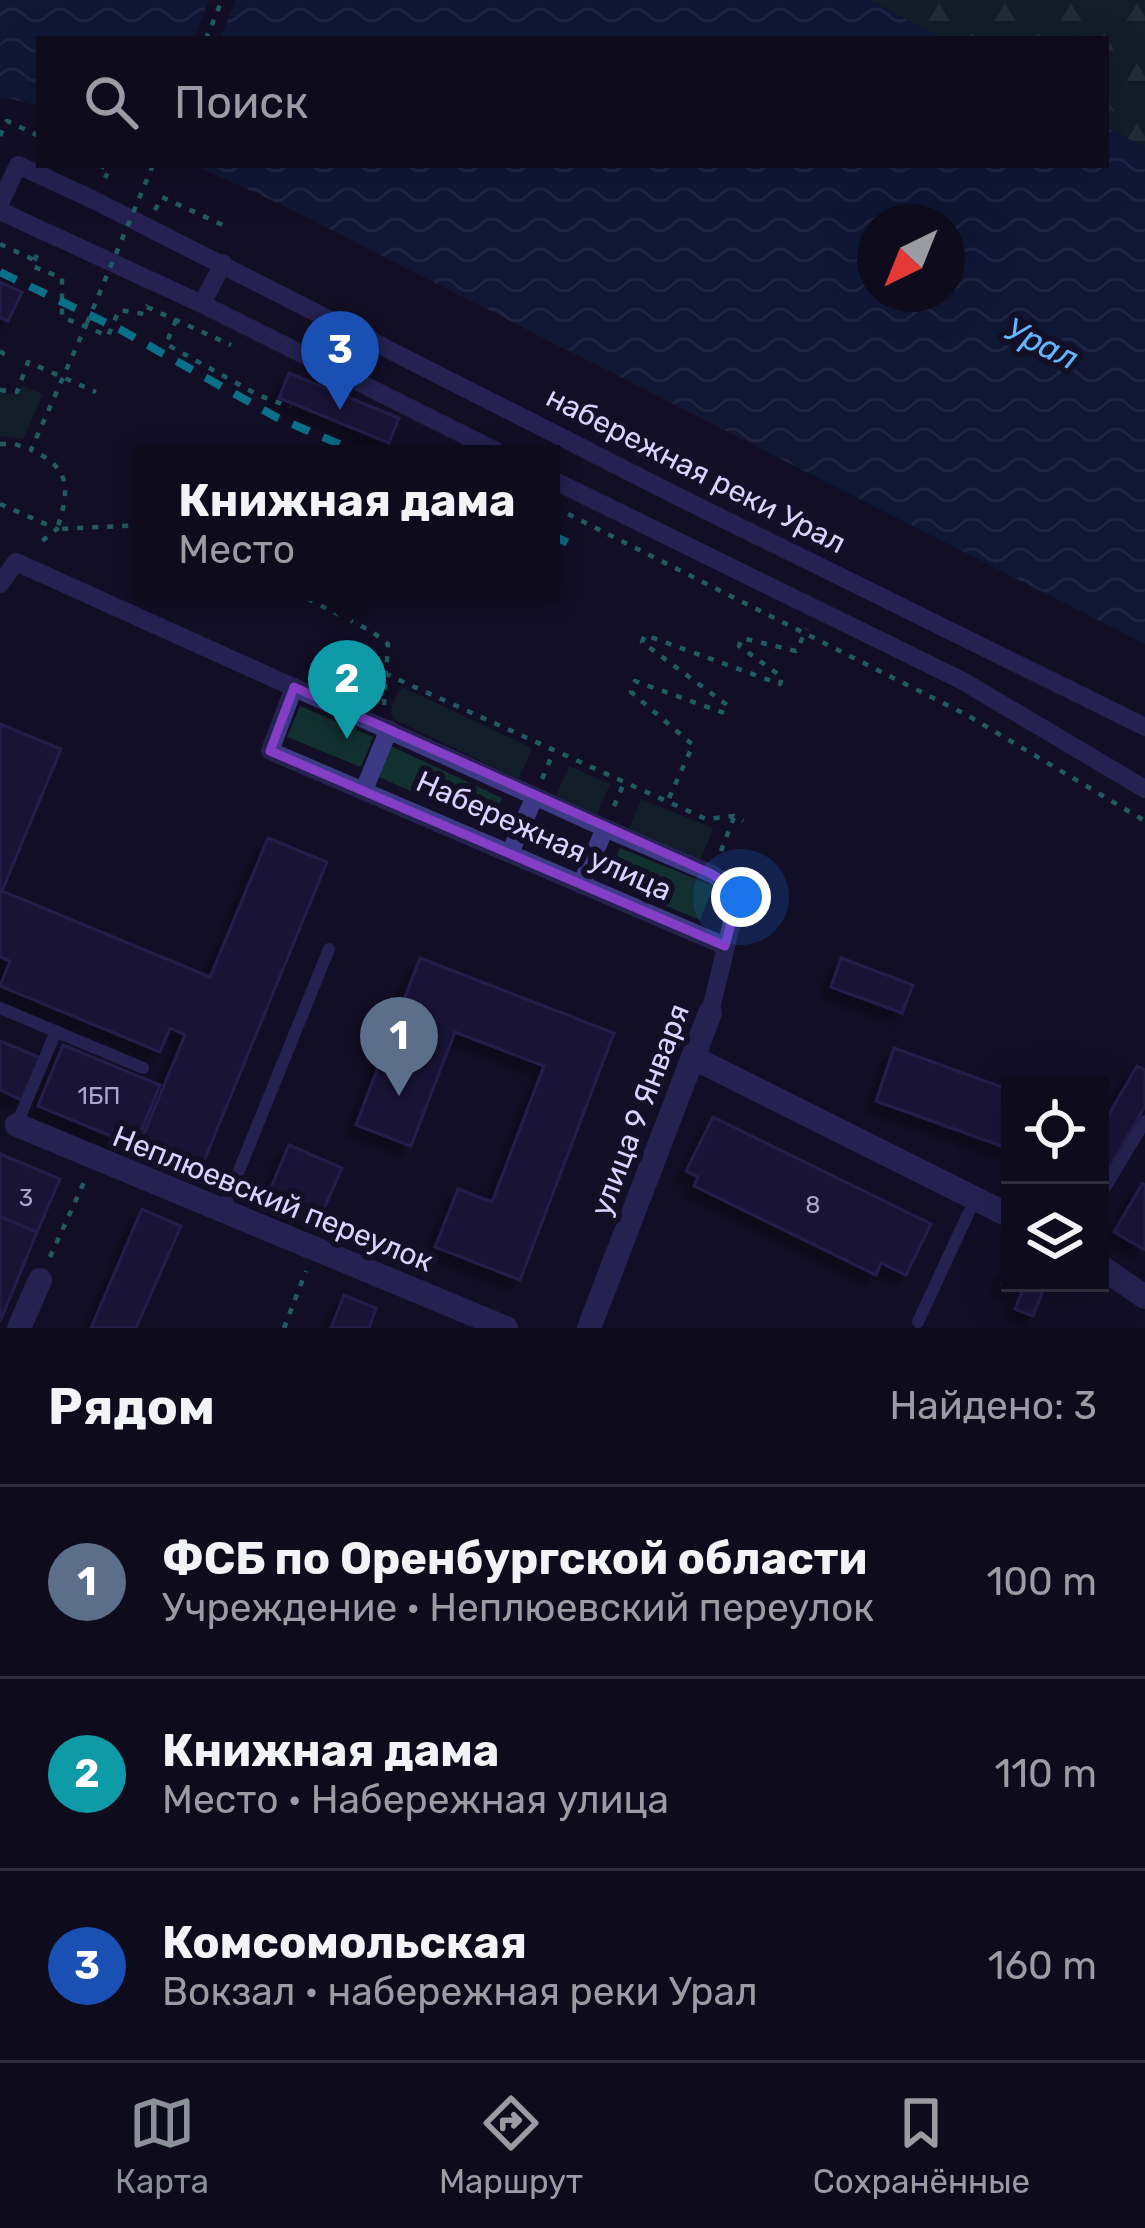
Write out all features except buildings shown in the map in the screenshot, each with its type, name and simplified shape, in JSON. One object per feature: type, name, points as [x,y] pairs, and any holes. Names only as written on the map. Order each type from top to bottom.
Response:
[{"type":"street","name":"набережная реки Урал","points":[[484,445],[202,304],[2,195],[18,165],[223,263],[675,495],[1145,727]]},
{"type":"street","points":[[202,304],[223,263]]},
{"type":"street","points":[[352,379],[371,339]]},
{"type":"street","points":[[560,484],[961,680],[1143,782]]},
{"type":"street","points":[[657,532],[675,495]]},
{"type":"street","points":[[0,584],[16,562]]},
{"type":"street","name":"Набережная улица","points":[[16,562],[712,874],[729,885],[735,909]]},
{"type":"street","points":[[841,619],[856,584]]},
{"type":"street","name":"Набережная улица","points":[[294,687],[270,751],[724,946]]},
{"type":"street","points":[[364,790],[389,729]]},
{"type":"street","points":[[510,854],[535,796]]},
{"type":"street","points":[[580,885],[605,828]]},
{"type":"street","name":"улица 9 Января","points":[[589,1328],[710,1013],[735,909]]},
{"type":"street","points":[[694,1058],[1001,1211]]},
{"type":"street","name":"Неплюевский переулок","points":[[17,1126],[506,1328]]},
{"type":"street","points":[[1109,1273],[1145,1297]]},
{"type":"street","points":[[19,1328],[40,1280]]},
{"type":"lane","points":[[223,1211],[329,949]]},
{"type":"lane","points":[[0,1008],[143,1068]]},
{"type":"lane","points":[[17,1126],[56,1031]]},
{"type":"lane","points":[[1107,1184],[1145,1121]]},
{"type":"lane","points":[[918,1322],[976,1198]]},
{"type":"path","points":[[207,36],[222,0]]},
{"type":"path","points":[[0,136],[7,122],[36,135]]},
{"type":"path","points":[[32,450],[152,168]]},
{"type":"path","points":[[146,226],[162,196],[225,226]]},
{"type":"path","points":[[0,244],[34,260]]},
{"type":"path","points":[[52,261],[37,254],[32,266],[62,278],[62,317],[108,336],[119,310],[145,314],[148,304],[212,338]]},
{"type":"path","points":[[176,320],[166,344],[258,395],[290,407]]},
{"type":"path","points":[[0,390],[17,392],[28,362],[96,392]]},
{"type":"path","points":[[0,444],[32,450],[53,463],[64,479],[67,499],[57,529],[16,562]]},
{"type":"path","points":[[0,504],[57,529],[134,525]]},
{"type":"path","points":[[560,511],[967,715],[1145,821]]},
{"type":"path","points":[[312,601],[388,644],[384,706],[389,729]]},
{"type":"path","points":[[669,798],[693,745],[631,692],[635,681],[724,713],[727,705],[642,642],[645,634],[780,684],[782,677],[739,646],[742,638],[796,651],[818,607]]},
{"type":"path","points":[[386,674],[706,818],[743,820]]},
{"type":"path","points":[[535,796],[554,752]]},
{"type":"path","points":[[605,828],[624,783]]},
{"type":"path","points":[[712,874],[734,816]]},
{"type":"path","points":[[40,1280],[94,1158]]},
{"type":"path","points":[[284,1328],[314,1249]]},
{"type":"highlighted area","points":[[294,687],[712,874],[729,885],[735,909],[725,946],[270,751]]},
{"type":"green space","points":[[870,0],[1145,0],[1145,148],[1109,129],[1109,36],[936,36]]},
{"type":"green space","points":[[22,386],[43,394],[23,439],[0,436],[0,393],[18,395]]},
{"type":"green space","points":[[402,687],[532,748],[519,779],[393,719],[392,705]]},
{"type":"green space","points":[[300,706],[373,737],[361,767],[287,737]]},
{"type":"green space","points":[[391,746],[502,798],[489,827],[377,776]]},
{"type":"green space","points":[[569,766],[610,784],[597,814],[556,796]]},
{"type":"green space","points":[[641,799],[713,828],[701,859],[629,829]]},
{"type":"green space","points":[[620,848],[713,886],[700,920],[607,881]]},
{"type":"water","points":[[0,0],[870,0],[936,36],[36,36],[36,105],[0,96]]},
{"type":"water","name":"Урал","points":[[1109,129],[1145,148],[1145,644],[278,203],[200,168],[1109,168]]},
{"type":"pier","points":[[209,0],[236,0],[221,36],[194,36]]},
{"type":"railway","points":[[0,272],[121,330],[276,417],[341,445]]},
{"type":"railway","points":[[560,539],[575,546]]},
{"type":"place","name":"Комсомольская","points":[[340,410]]},
{"type":"place","name":"Книжная дама","points":[[347,739]]},
{"type":"place","name":"ФСБ по Оренбургской области","points":[[399,1096]]}]
